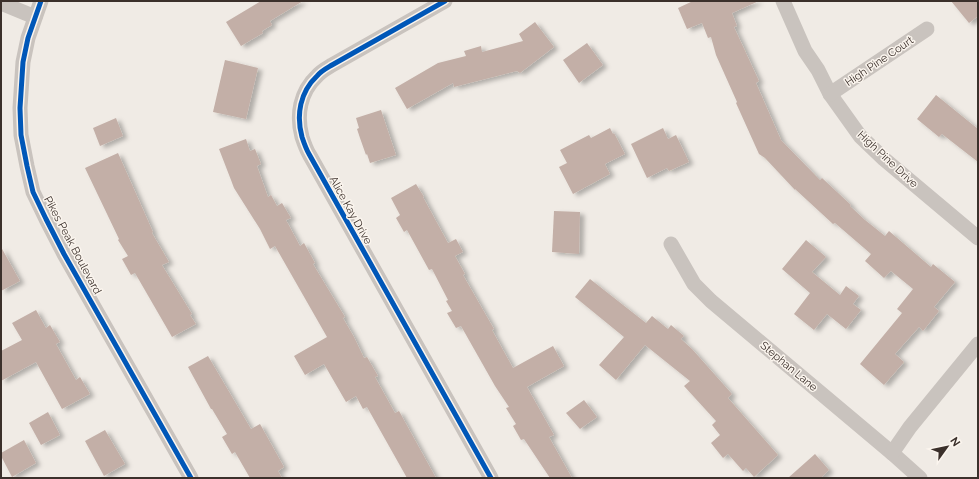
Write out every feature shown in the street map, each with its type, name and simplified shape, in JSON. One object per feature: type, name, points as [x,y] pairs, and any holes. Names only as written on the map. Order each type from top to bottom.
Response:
[{"type":"street","name":"Pikes Peak Boulevard","points":[[41,1],[28,38],[23,62],[20,108],[21,135],[33,192],[64,254],[191,478]]},
{"type":"street","name":"Alice Kay Drive","points":[[446,1],[332,65],[317,75],[308,85],[304,94],[300,107],[299,121],[308,154],[491,478]]},
{"type":"street","name":"High Pine Drive","points":[[783,1],[805,51],[818,70],[830,94],[860,136],[884,159],[978,238]]},
{"type":"street","points":[[1,3],[35,17]]},
{"type":"street","name":"High Pine Court","points":[[830,94],[928,28]]},
{"type":"street","name":"Stephan Lane","points":[[671,244],[694,284],[711,301],[920,478]]},
{"type":"street","points":[[892,453],[910,427],[978,344]]},
{"type":"building","points":[[261,1],[303,1],[270,21],[272,25],[262,31],[263,33],[241,46],[226,22]]},
{"type":"building","points":[[693,1],[759,1],[732,13],[737,26],[734,27],[759,81],[756,83],[781,140],[820,180],[822,178],[865,220],[885,236],[889,231],[931,267],[933,264],[955,282],[934,307],[939,311],[923,331],[919,327],[895,354],[904,362],[884,385],[860,364],[902,313],[897,309],[913,289],[891,271],[884,278],[865,261],[871,254],[835,223],[833,224],[795,190],[765,158],[759,154],[716,55],[711,37],[708,38],[702,23],[687,29],[678,8]]},
{"type":"building","points":[[951,1],[978,1],[978,16],[969,23]]},
{"type":"building","points":[[535,22],[554,47],[520,73],[517,71],[454,87],[453,83],[407,109],[395,88],[438,63],[466,56],[464,51],[481,46],[482,52],[523,41],[519,34]]},
{"type":"building","points":[[587,43],[603,65],[579,83],[563,60]]},
{"type":"building","points":[[225,60],[258,68],[246,119],[213,112]]},
{"type":"building","points":[[936,95],[978,129],[978,162],[942,134],[939,137],[917,119]]},
{"type":"building","points":[[381,110],[396,155],[370,163],[357,129],[359,128],[356,118]]},
{"type":"building","points":[[116,118],[123,136],[100,146],[93,128]]},
{"type":"building","points":[[610,128],[625,154],[605,164],[610,174],[573,194],[559,167],[567,163],[560,150],[589,135],[591,138]]},
{"type":"building","points":[[663,128],[668,139],[676,135],[689,162],[669,171],[667,168],[647,178],[631,144]]},
{"type":"building","points":[[246,139],[250,151],[255,149],[261,164],[257,166],[268,197],[271,195],[277,206],[282,203],[291,218],[286,220],[300,246],[304,243],[315,263],[313,264],[345,317],[343,318],[364,358],[367,357],[378,376],[375,377],[395,413],[399,411],[436,478],[407,478],[367,407],[363,409],[356,396],[346,402],[324,364],[305,375],[294,356],[327,337],[275,246],[270,249],[260,229],[234,188],[219,149]]},
{"type":"building","points":[[118,153],[153,232],[152,233],[169,262],[162,265],[192,314],[190,315],[196,324],[172,337],[135,273],[131,275],[122,259],[128,256],[118,240],[119,239],[85,168]]},
{"type":"building","points":[[416,184],[448,243],[456,239],[463,252],[455,256],[465,274],[463,275],[494,329],[492,330],[513,368],[553,346],[564,366],[527,387],[554,435],[549,437],[572,478],[550,478],[524,439],[521,440],[513,426],[516,424],[506,408],[509,407],[495,386],[461,326],[456,328],[447,313],[452,311],[432,269],[429,270],[407,230],[404,232],[396,218],[400,215],[391,198]]},
{"type":"building","points":[[554,211],[580,212],[579,254],[552,252]]},
{"type":"building","points":[[806,240],[826,257],[812,272],[840,295],[846,286],[859,296],[853,304],[861,310],[846,329],[827,314],[814,330],[794,314],[810,293],[782,269]]},
{"type":"building","points":[[1,247],[20,281],[1,291]]},
{"type":"building","points":[[590,279],[646,323],[652,316],[668,329],[671,325],[684,336],[681,339],[692,349],[732,394],[728,398],[778,455],[754,477],[746,468],[743,471],[728,454],[723,458],[711,443],[720,435],[712,425],[716,421],[684,386],[690,381],[645,345],[616,380],[599,365],[624,337],[575,297]]},
{"type":"building","points":[[36,310],[46,328],[50,325],[60,342],[56,344],[76,380],[80,377],[90,394],[62,409],[36,362],[1,381],[1,351],[22,340],[12,323]]},
{"type":"building","points":[[208,356],[251,429],[260,424],[284,467],[278,471],[282,478],[250,478],[235,452],[232,454],[222,437],[227,434],[211,409],[188,367]]},
{"type":"building","points":[[584,400],[597,417],[580,429],[566,413]]},
{"type":"building","points":[[48,412],[60,435],[41,445],[29,423]]},
{"type":"building","points":[[105,430],[125,464],[104,476],[85,441]]},
{"type":"building","points":[[24,440],[36,463],[12,477],[1,456],[1,453]]},
{"type":"building","points":[[815,454],[829,470],[821,478],[788,478]]},
{"type":"cycle path","points":[[41,1],[28,38],[23,62],[20,108],[21,135],[33,192],[64,254],[191,478]]},
{"type":"cycle path","points":[[445,1],[320,73],[311,82],[303,97],[299,120],[302,137],[308,152],[491,478]]}]
